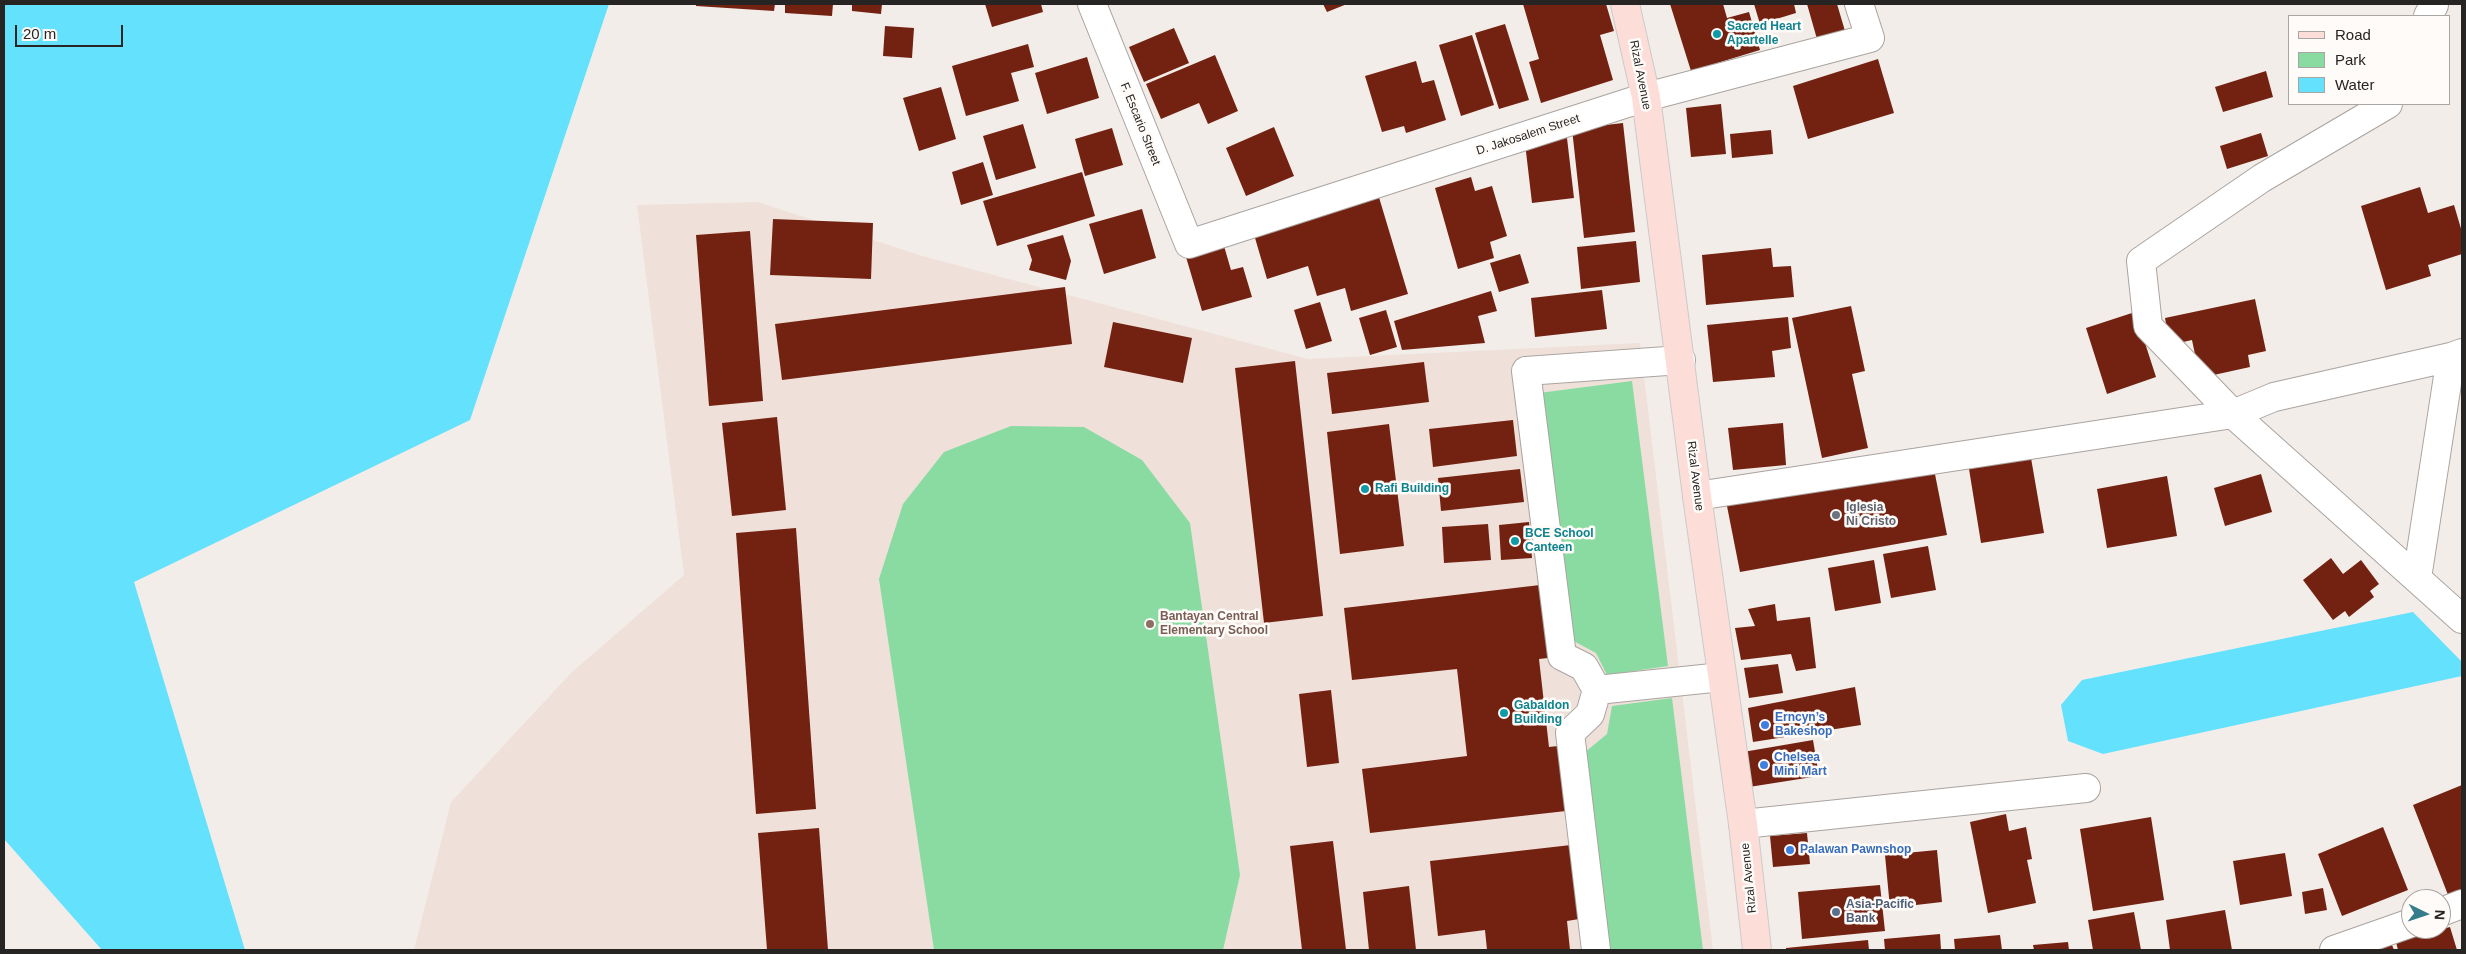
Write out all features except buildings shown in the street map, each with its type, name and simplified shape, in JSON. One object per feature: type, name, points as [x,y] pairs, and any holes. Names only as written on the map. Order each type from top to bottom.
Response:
[{"type":"main road","name":"Rizal Avenue","points":[[1625,4],[1646,97],[1697,496],[1743,824],[1757,950]]},
{"type":"street","name":"F. Escario Street","points":[[1092,4],[1189,244]]},
{"type":"street","name":"D. Jakosalem Street","points":[[1189,244],[1646,97],[1870,38],[1859,4]]},
{"type":"street","points":[[2386,105],[2262,178],[2141,261],[2148,326],[2233,414],[2462,619]]},
{"type":"street","points":[[1697,496],[2233,414],[2274,397],[2457,355],[2417,578]]},
{"type":"street","points":[[1596,950],[1570,733],[1590,714],[1597,690],[1584,667],[1562,656],[1526,371],[1681,360]]},
{"type":"street","points":[[1597,690],[1722,677]]},
{"type":"street","points":[[1743,824],[2086,788]]},
{"type":"street","points":[[2334,950],[2401,927]]},
{"type":"shaded area","name":"Bantayan Central Elementary School","points":[[758,202],[919,255],[1308,359],[1640,343],[1713,950],[414,950],[451,802],[572,672],[684,575],[637,205]]},
{"type":"green space","points":[[1632,381],[1668,666],[1607,675],[1596,653],[1570,639],[1539,393]]},
{"type":"green space","points":[[1011,426],[1084,427],[1142,460],[1190,523],[1240,875],[1223,950],[934,950],[879,579],[903,504],[944,452]]},
{"type":"green space","points":[[1672,698],[1703,950],[1608,950],[1584,753],[1607,734],[1612,706]]},
{"type":"water","points":[[4,4],[609,4],[470,420],[134,582],[245,950],[102,950],[4,839]]},
{"type":"water","points":[[2413,612],[2462,662],[2462,676],[2103,754],[2068,741],[2061,705],[2082,680]]},
{"type":"place","name":"Sacred Heart Apartelle","points":[[1717,34]]},
{"type":"place","name":"Rafi Building","points":[[1365,489]]},
{"type":"place","name":"Iglesia Ni Cristo","points":[[1836,515]]},
{"type":"place","name":"BCE School Canteen","points":[[1515,541]]},
{"type":"place","name":"Bantayan Central Elementary School","points":[[1150,624]]},
{"type":"place","name":"Gabaldon Building","points":[[1504,713]]},
{"type":"place","name":"Erncyn’s Bakeshop","points":[[1765,725]]},
{"type":"place","name":"Chelsea Mini Mart","points":[[1764,765]]},
{"type":"place","name":"Palawan Pawnshop","points":[[1790,850]]},
{"type":"place","name":"Asia-Pacific Bank","points":[[1836,912]]}]
